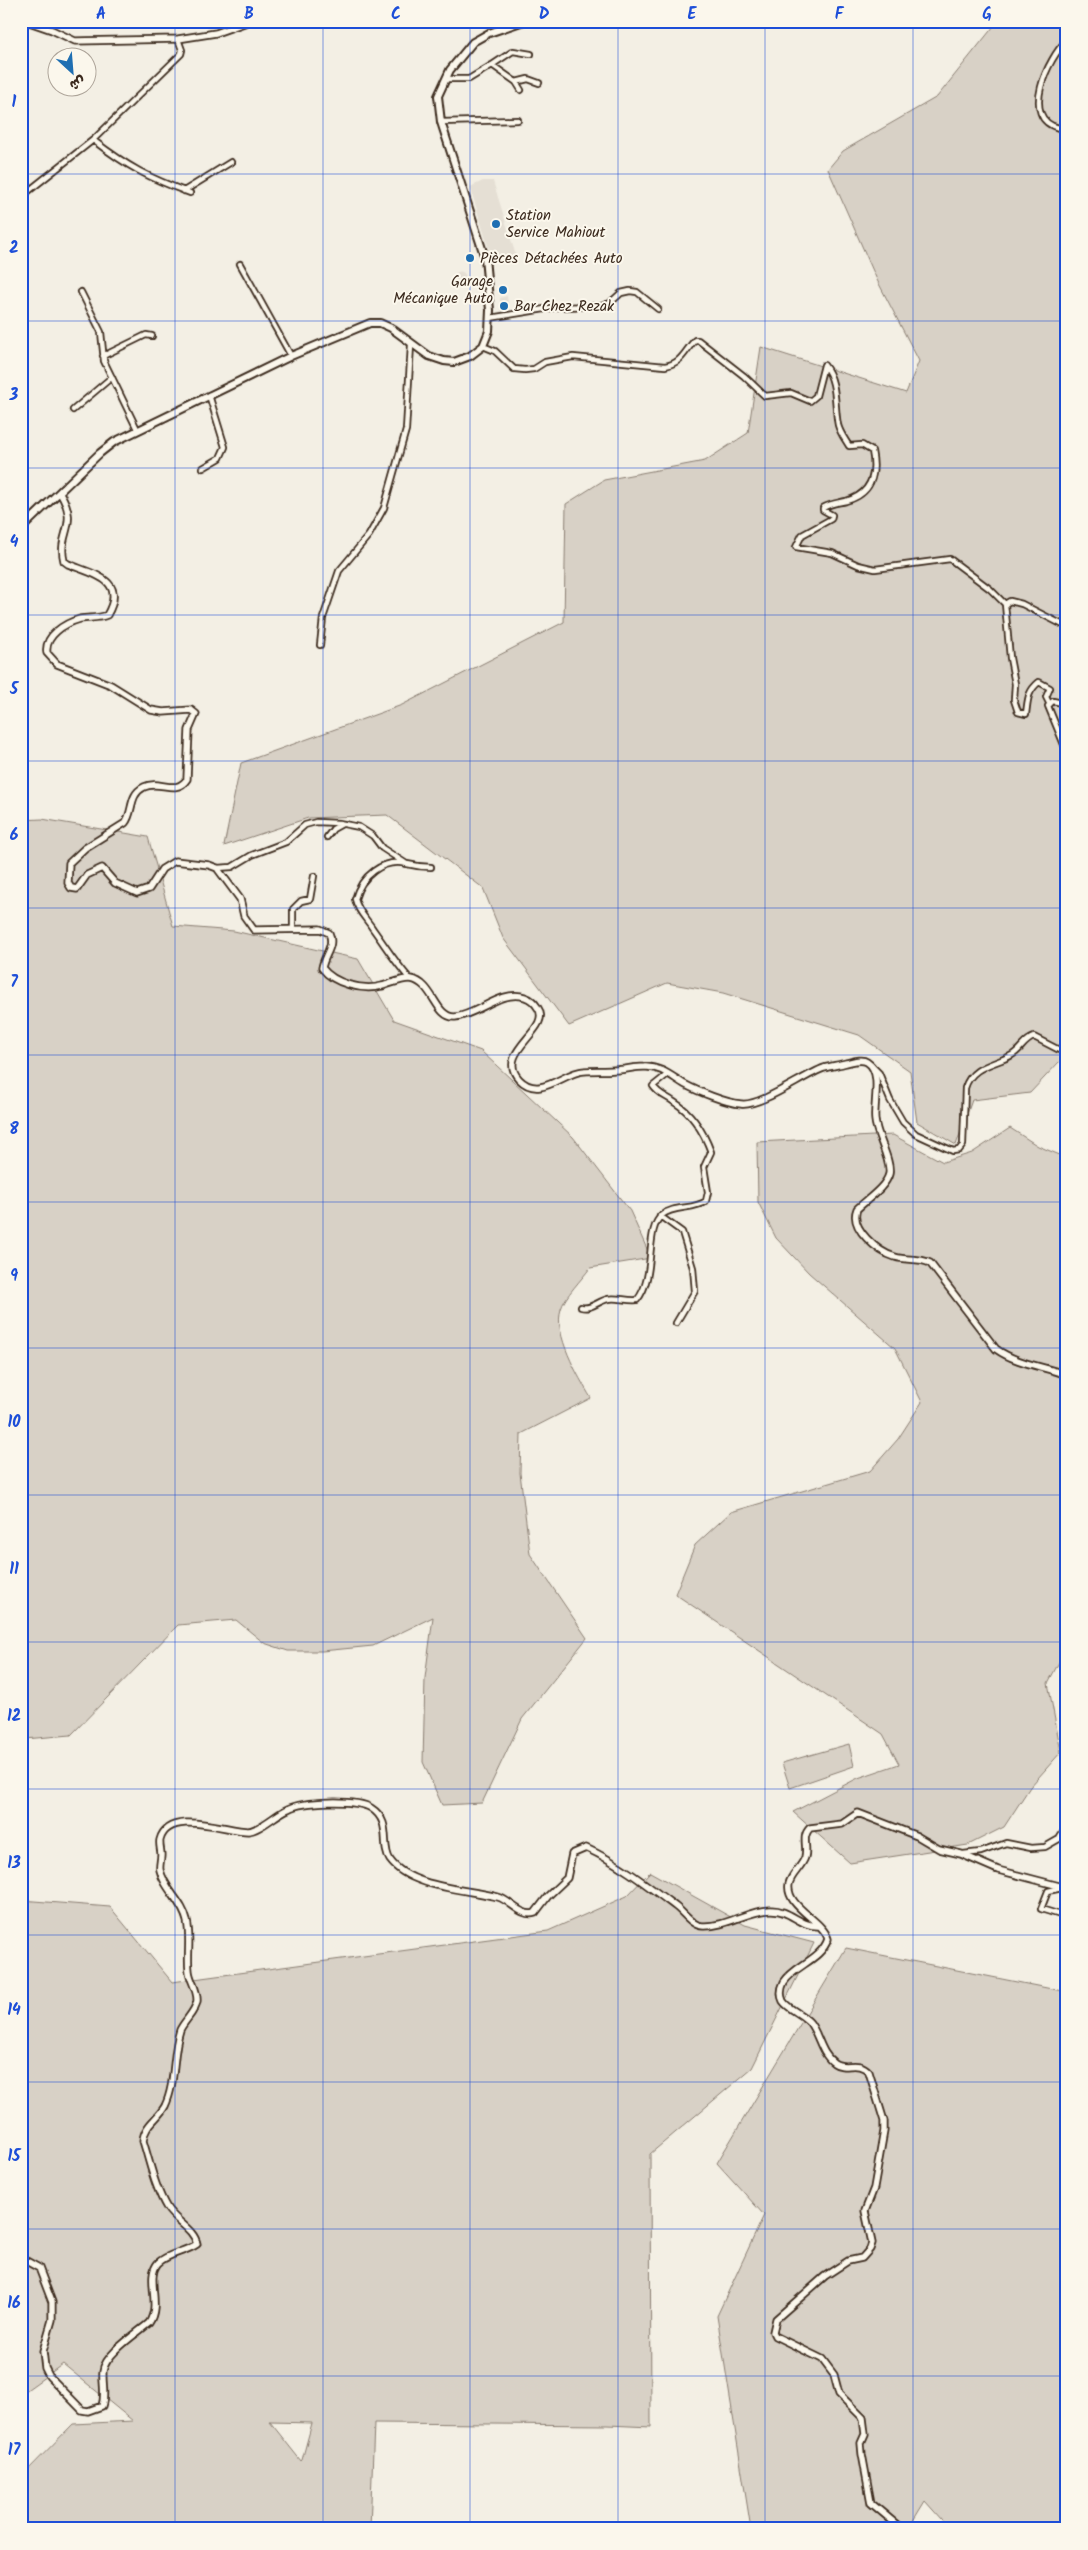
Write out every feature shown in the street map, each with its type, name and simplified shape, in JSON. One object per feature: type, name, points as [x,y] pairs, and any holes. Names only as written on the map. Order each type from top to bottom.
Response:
[{"type":"main road","points":[[21,529],[100,453],[138,429],[291,356],[370,323],[380,323],[391,328],[428,356],[454,362],[470,356],[483,346],[489,331],[490,318],[485,258],[441,122],[438,96],[460,55],[473,42],[489,33],[524,21]]},
{"type":"street","points":[[26,21],[46,27],[75,41],[178,39],[216,33],[250,21]]},
{"type":"street","points":[[21,197],[93,140],[181,54],[178,39]]},
{"type":"street","points":[[1059,128],[1050,126],[1043,120],[1039,100],[1047,67],[1067,40]]},
{"type":"street","points":[[446,79],[469,79],[513,51],[531,54]]},
{"type":"street","points":[[492,65],[516,82],[520,90]]},
{"type":"street","points":[[516,82],[528,79],[539,83]]},
{"type":"street","points":[[441,122],[518,120]]},
{"type":"street","points":[[93,140],[128,166],[153,180],[190,194]]},
{"type":"street","points":[[184,191],[231,162]]},
{"type":"street","points":[[240,264],[291,356]]},
{"type":"street","points":[[490,318],[557,307],[602,306],[610,303],[621,293],[630,291],[637,292],[658,309]]},
{"type":"street","points":[[81,292],[102,332],[103,356],[138,429]]},
{"type":"street","points":[[103,356],[146,335],[152,336]]},
{"type":"street","points":[[483,346],[495,351],[514,368],[525,370],[534,369],[545,362],[573,358],[665,366],[674,365],[682,359],[695,340],[698,340],[744,376],[761,394],[771,396],[791,394],[810,401],[816,396],[824,365],[834,386],[838,427],[842,435],[849,446],[862,445],[872,451],[874,470],[872,484],[855,498],[824,508],[823,510],[832,515],[831,519],[802,535],[796,547],[832,553],[858,566],[875,569],[950,559],[990,589],[1005,604],[1010,658],[1015,684],[1014,700],[1018,712],[1026,714],[1025,705],[1030,692],[1039,682],[1050,688],[1046,697],[1049,703],[1048,710],[1059,730],[1067,752]]},
{"type":"street","points":[[320,645],[323,618],[339,571],[369,535],[384,508],[406,430],[411,345]]},
{"type":"street","points":[[73,410],[112,377]]},
{"type":"street","points":[[203,468],[220,458],[225,447],[209,395]]},
{"type":"street","points":[[60,493],[67,504],[69,516],[64,547],[64,561],[102,576],[108,582],[112,596],[107,615],[72,622],[61,628],[48,642],[47,653],[58,664],[111,685],[150,710],[163,712],[191,710],[196,714],[189,730],[187,780],[184,785],[172,788],[155,784],[138,791],[132,799],[128,819],[125,823],[85,848],[70,864],[68,883],[71,888],[76,889],[87,875],[102,868],[115,883],[137,893],[149,889],[162,870],[175,861],[210,865],[217,868],[232,867],[252,855],[286,842],[301,828],[311,823],[346,824],[369,832],[382,848],[406,863],[418,867],[431,867]]},
{"type":"street","points":[[1005,604],[1010,601],[1022,604],[1067,627]]},
{"type":"street","points":[[1049,703],[1057,701],[1067,704]]},
{"type":"street","points":[[327,837],[335,827],[346,824]]},
{"type":"street","points":[[406,863],[373,870],[363,882],[356,899],[362,917],[373,928],[390,956],[410,979]]},
{"type":"street","points":[[217,868],[240,899],[244,916],[254,930],[320,929],[329,933],[332,939],[331,947],[323,960],[322,968],[327,975],[340,982],[368,988],[410,979],[420,982],[429,989],[438,1006],[446,1015],[452,1017],[507,998],[524,997],[533,1002],[540,1011],[542,1019],[540,1025],[518,1048],[515,1058],[515,1072],[520,1080],[528,1085],[540,1087],[551,1085],[582,1070],[646,1067],[668,1074],[693,1088],[741,1104],[757,1101],[825,1068],[863,1060],[878,1073],[890,1100],[903,1122],[916,1134],[953,1151],[959,1150],[963,1145],[966,1088],[968,1079],[974,1073],[1011,1056],[1025,1042],[1034,1037],[1067,1054]]},
{"type":"street","points":[[293,929],[292,911],[301,901],[310,899],[314,876]]},
{"type":"street","points":[[869,1064],[876,1078],[875,1123],[889,1169],[886,1181],[857,1209],[854,1215],[856,1225],[861,1234],[896,1258],[922,1258],[930,1262],[996,1348],[1004,1354],[1013,1360],[1067,1375]]},
{"type":"street","points":[[581,1307],[587,1308],[611,1298],[621,1301],[637,1300],[641,1295],[650,1270],[651,1242],[660,1216],[668,1212],[693,1208],[706,1201],[708,1192],[704,1167],[712,1152],[705,1136],[693,1119],[675,1102],[658,1094],[652,1086],[668,1074]]},
{"type":"street","points":[[660,1216],[682,1232],[693,1268],[695,1291],[676,1323]]},
{"type":"street","points":[[21,2258],[39,2268],[52,2302],[52,2320],[43,2351],[45,2368],[50,2376],[82,2410],[88,2411],[102,2406],[105,2397],[104,2368],[109,2359],[149,2323],[154,2316],[156,2308],[154,2268],[167,2257],[197,2244],[196,2237],[173,2217],[166,2207],[157,2187],[143,2141],[148,2125],[165,2106],[180,2029],[197,2003],[197,1993],[189,1972],[187,1922],[181,1905],[160,1869],[160,1840],[166,1828],[173,1825],[200,1824],[250,1831],[259,1828],[266,1821],[290,1807],[354,1802],[369,1806],[379,1814],[386,1834],[389,1856],[400,1869],[422,1881],[439,1887],[499,1897],[526,1914],[535,1913],[548,1896],[563,1883],[567,1878],[572,1854],[586,1848],[622,1867],[682,1911],[694,1924],[701,1926],[718,1925],[746,1914],[770,1910],[783,1911],[804,1924],[820,1926]]},
{"type":"street","points":[[902,2529],[871,2503],[861,2444],[865,2434],[863,2418],[839,2394],[834,2375],[822,2359],[775,2336],[772,2332],[776,2319],[838,2267],[866,2255],[872,2243],[865,2211],[874,2188],[884,2130],[884,2121],[873,2081],[864,2066],[834,2064],[828,2057],[811,2024],[803,2015],[787,2005],[781,1992],[784,1983],[793,1973],[826,1946],[828,1939],[820,1926],[799,1907],[789,1886],[790,1880],[804,1859],[805,1838],[810,1828],[842,1824],[858,1812],[917,1836],[939,1849],[961,1854],[983,1865],[1066,1888]]},
{"type":"street","points":[[961,1854],[980,1852],[1006,1843],[1031,1848],[1045,1847],[1059,1839],[1067,1826]]},
{"type":"street","points":[[1066,1888],[1048,1891],[1041,1909],[1067,1917]]},
{"type":"shaded area","points":[[998,21],[1067,21],[1067,1059],[1059,1062],[1030,1093],[972,1100],[956,1145],[917,1122],[910,1071],[859,1035],[723,993],[667,983],[569,1026],[503,938],[483,888],[387,815],[308,818],[224,846],[241,763],[402,705],[564,622],[566,504],[604,480],[705,461],[748,433],[761,347],[906,393],[919,361],[877,280],[828,169],[843,151],[937,97]]},
{"type":"shaded area","points":[[483,181],[493,181],[516,256],[498,260],[496,255],[491,256],[470,187]]},
{"type":"shaded area","points":[[460,271],[466,277],[460,283],[454,277]]},
{"type":"shaded area","name":"Bar Chez Rezak","points":[[507,296],[509,310],[501,311],[500,298]]},
{"type":"shaded area","points":[[42,819],[148,837],[173,926],[234,931],[358,959],[394,1020],[481,1051],[573,1137],[630,1211],[651,1258],[590,1268],[570,1293],[561,1309],[559,1319],[560,1330],[568,1355],[591,1398],[521,1434],[520,1473],[530,1554],[587,1638],[522,1719],[482,1803],[442,1805],[423,1762],[425,1678],[433,1617],[373,1646],[322,1651],[288,1651],[264,1643],[236,1620],[178,1625],[71,1735],[25,1739],[21,1737],[21,820]]},
{"type":"shaded area","points":[[1010,1128],[1038,1146],[1067,1158],[1067,1647],[1048,1683],[1061,1752],[1030,1787],[1004,1827],[968,1845],[850,1863],[793,1812],[858,1778],[899,1764],[883,1734],[675,1594],[695,1545],[731,1512],[870,1471],[898,1439],[922,1402],[895,1348],[809,1273],[776,1238],[758,1202],[757,1142],[893,1135],[943,1162],[972,1153]]},
{"type":"shaded area","points":[[849,1744],[854,1766],[790,1788],[782,1763]]},
{"type":"shaded area","points":[[650,1872],[745,1925],[814,1943],[752,2068],[650,2154],[651,2427],[374,2423],[370,2529],[21,2529],[22,2476],[73,2424],[133,2421],[63,2364],[21,2394],[21,1900],[110,1907],[172,1982],[548,1931],[627,1896]],"holes":[[[270,2422],[312,2423],[301,2461]]]},
{"type":"shaded area","points":[[846,1948],[1067,1992],[1067,2529],[950,2529],[925,2501],[908,2529],[751,2529],[717,2316],[764,2215],[717,2163]]},
{"type":"place","name":"Station Service Mahiout","points":[[496,224]]},
{"type":"place","name":"Pièces Détachées Auto","points":[[470,258]]},
{"type":"place","name":"Garage Mécanique Auto","points":[[503,290]]},
{"type":"place","name":"Bar Chez Rezak","points":[[504,306]]}]
